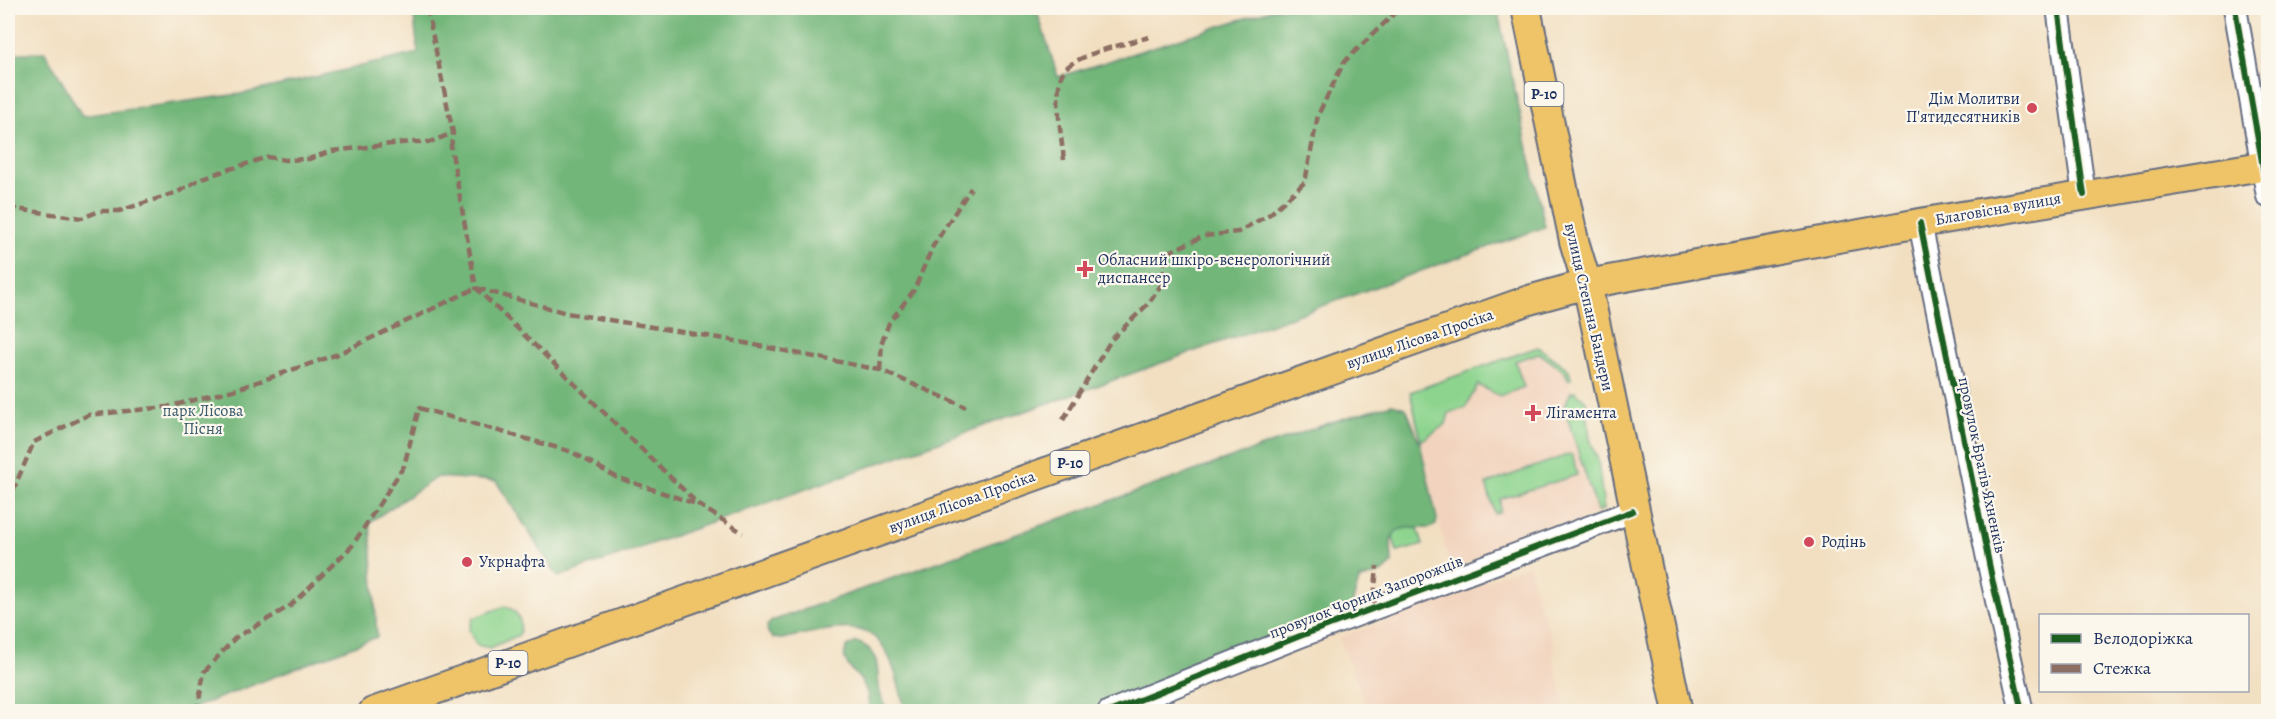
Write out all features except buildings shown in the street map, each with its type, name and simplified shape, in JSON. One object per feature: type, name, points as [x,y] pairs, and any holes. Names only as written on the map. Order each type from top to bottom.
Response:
[{"type":"main road","name":"вулиця Степана Бандери","points":[[1526,8],[1574,241],[1587,284],[1633,511],[1678,711]]},
{"type":"main road","name":"Благовісна вулиця","points":[[1587,284],[1920,223],[2266,165]]},
{"type":"main road","name":"вулиця Лісова Просіка","points":[[373,711],[1519,304],[1587,284]]},
{"type":"street","points":[[2058,8],[2085,195]]},
{"type":"street","points":[[2235,8],[2266,165],[2268,196]]},
{"type":"street","name":"провулок Братів Яхненків","points":[[1920,223],[1988,560],[2022,711]]},
{"type":"street","name":"провулок Чорних Запорожців","points":[[1109,711],[1300,636],[1633,511]]},
{"type":"shaded area","points":[[1538,351],[1566,372],[1604,511],[1450,570],[1411,396]]},
{"type":"shaded area","points":[[1530,564],[1535,594],[1555,647],[1556,651],[1552,653],[1567,711],[1369,711],[1339,638]]},
{"type":"green space","name":"парк Лісова Пісня","points":[[413,8],[1036,8],[1058,77],[1277,8],[1497,8],[1545,227],[558,577],[496,481],[437,477],[370,522],[377,637],[185,711],[8,711],[8,54],[45,52],[82,116],[246,93],[418,53]]},
{"type":"green space","points":[[1538,347],[1569,370],[1571,379],[1568,380],[1565,372],[1539,353],[1515,361],[1524,387],[1500,396],[1478,385],[1465,408],[1449,413],[1446,424],[1421,441],[1410,392]]},
{"type":"green space","points":[[1575,391],[1586,401],[1590,439],[1598,461],[1604,510],[1597,511],[1564,407],[1571,392]]},
{"type":"green space","points":[[1392,404],[1406,408],[1420,443],[1437,519],[1436,525],[1426,528],[1405,528],[1395,532],[1391,541],[1392,564],[1383,572],[1359,580],[1351,608],[1095,711],[905,711],[890,659],[880,643],[869,633],[854,629],[835,629],[782,639],[773,638],[768,633],[767,626],[772,621],[1335,421]]},
{"type":"green space","points":[[1570,454],[1573,456],[1577,475],[1500,499],[1500,512],[1495,514],[1486,484]]},
{"type":"green space","points":[[1415,519],[1423,545],[1397,552],[1390,527]]},
{"type":"green space","points":[[505,606],[514,611],[519,618],[519,635],[490,648],[477,645],[469,630],[473,618]]},
{"type":"green space","points":[[856,642],[867,647],[873,654],[880,691],[889,711],[869,711],[866,689],[846,663],[846,648]]},
{"type":"marked path","points":[[427,8],[453,133],[451,147],[476,288],[699,505],[743,533]]},
{"type":"marked path","points":[[1063,420],[1111,340],[1149,303],[1163,282],[1165,254],[1204,236],[1238,232],[1270,214],[1305,182],[1318,115],[1344,62],[1400,8]]},
{"type":"marked path","points":[[1064,160],[1058,98],[1059,85],[1066,68],[1083,57],[1149,37]]},
{"type":"marked path","points":[[8,208],[82,218],[100,211],[119,211],[178,192],[202,178],[268,157],[285,160],[309,159],[332,151],[410,142],[430,142],[453,133]]},
{"type":"marked path","points":[[880,370],[882,342],[889,323],[914,290],[933,246],[971,188]]},
{"type":"marked path","points":[[8,518],[14,488],[34,442],[88,415],[167,407],[237,389],[338,354],[476,288],[567,313],[725,339],[880,370],[966,407]]},
{"type":"marked path","points":[[197,712],[204,672],[235,638],[290,606],[352,546],[404,466],[419,408],[572,452],[616,477],[699,505]]},
{"type":"marked path","points":[[1373,610],[1377,566]]},
{"type":"cycle path","points":[[2058,8],[2084,195]]},
{"type":"cycle path","points":[[2235,8],[2268,196]]},
{"type":"cycle path","points":[[1920,223],[1993,583],[2022,712]]},
{"type":"cycle path","points":[[1109,712],[1300,636],[1633,511]]},
{"type":"place","name":"Дім Молитви П'ятидесятників","points":[[2032,108]]},
{"type":"place","name":"Обласний шкіро-венерологічний диспансер","points":[[1085,269]]},
{"type":"place","name":"Лігамента","points":[[1533,413]]},
{"type":"place","name":"Родінь","points":[[1809,542]]},
{"type":"place","name":"Укрнафта","points":[[467,562]]}]
